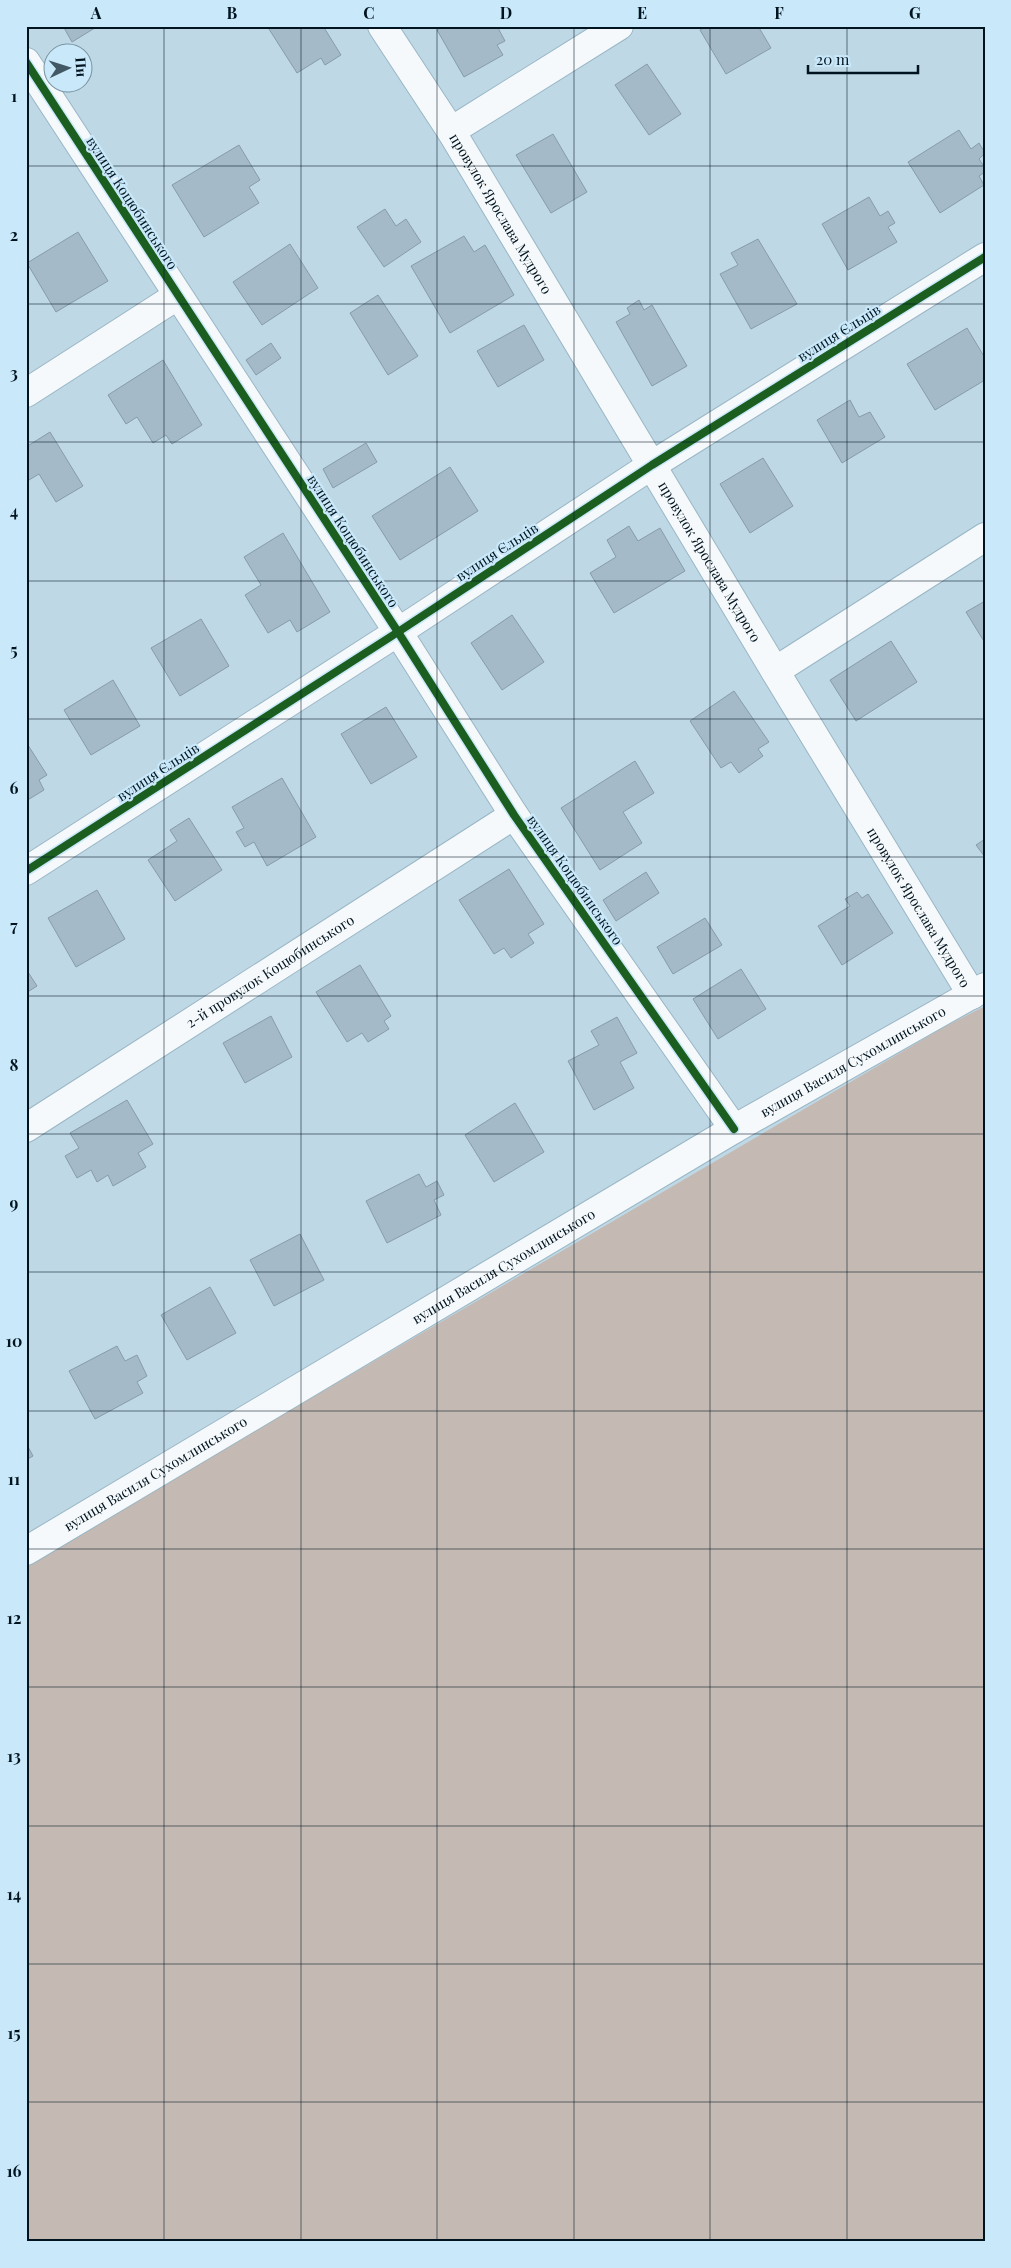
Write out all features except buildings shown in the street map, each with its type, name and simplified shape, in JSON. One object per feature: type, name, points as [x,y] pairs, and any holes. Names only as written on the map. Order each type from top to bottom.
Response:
[{"type":"street","name":"провулок Ярослава Мудрого","points":[[382,26],[451,131],[775,672],[978,991]]},
{"type":"street","points":[[451,131],[619,26]]},
{"type":"street","name":"вулиця Коцюбинського","points":[[26,62],[398,632],[514,815],[734,1129]]},
{"type":"street","name":"вулиця Єльців","points":[[26,871],[398,632],[652,465],[985,257]]},
{"type":"street","points":[[26,393],[177,296]]},
{"type":"street","points":[[775,672],[985,537]]},
{"type":"street","name":"2-й провулок Коцюбинського","points":[[26,1128],[514,815]]},
{"type":"street","name":"вулиця Василя Сухомлинського","points":[[26,1551],[734,1129],[978,991]]},
{"type":"shaded area","points":[[985,1006],[985,2242],[26,2242],[26,1565],[946,1026]]},
{"type":"cycle path","points":[[26,62],[398,632],[514,815],[734,1129]]},
{"type":"cycle path","points":[[26,871],[398,632],[652,465],[985,257]]}]
